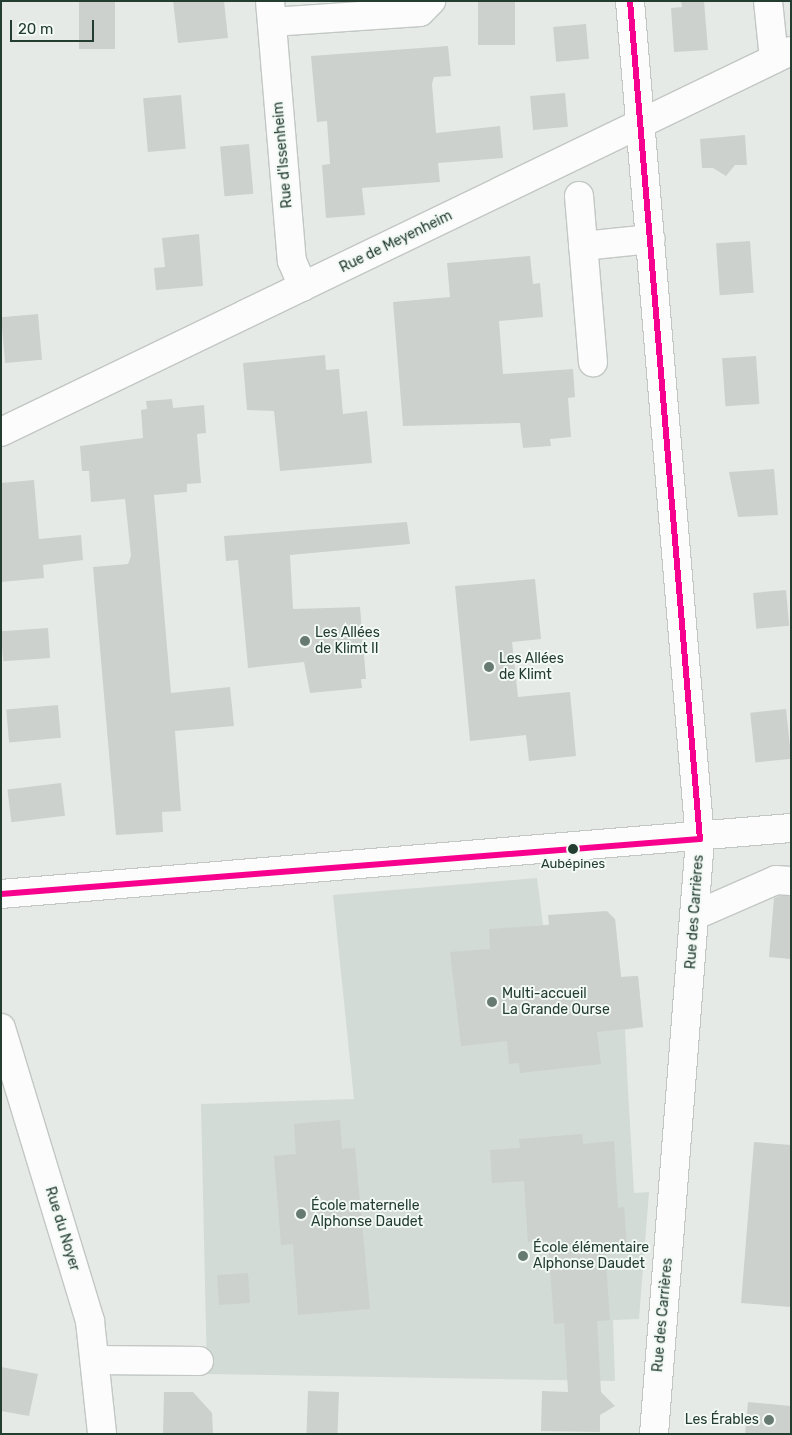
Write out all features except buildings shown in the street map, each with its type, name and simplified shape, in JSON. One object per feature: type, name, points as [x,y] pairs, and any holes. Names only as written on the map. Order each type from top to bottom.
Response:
[{"type":"street","name":"Rue d'Issenheim","points":[[302,287],[292,261],[271,12],[420,12],[431,1]]},
{"type":"street","name":"Rue des Carrières","points":[[630,1],[700,839],[696,915],[654,1434]]},
{"type":"street","points":[[768,1],[782,55]]},
{"type":"street","name":"Rue de Meyenheim","points":[[1,432],[782,55]]},
{"type":"street","points":[[579,196],[593,362]]},
{"type":"street","points":[[583,246],[651,240]]},
{"type":"street","points":[[1,894],[700,839],[791,828]]},
{"type":"street","points":[[696,915],[776,880],[791,882]]},
{"type":"street","name":"Rue du Noyer","points":[[1,1028],[90,1321],[97,1360],[102,1434]]},
{"type":"street","points":[[97,1360],[199,1361]]},
{"type":"shaded area","points":[[537,878],[543,925],[615,919],[621,977],[638,976],[643,1027],[625,1030],[628,1090],[634,1193],[649,1192],[639,1319],[613,1320],[615,1381],[207,1374],[201,1104],[354,1099],[333,895]]},
{"type":"transit line","points":[[630,1],[700,839]]},
{"type":"transit line","points":[[1,894],[700,839]]},
{"type":"place","name":"Les Allées de Klimt II","points":[[305,641]]},
{"type":"place","name":"Les Allées de Klimt","points":[[489,667]]},
{"type":"place","name":"Aubépines","points":[[573,849]]},
{"type":"place","name":"Multi-accueil La Grande Ourse","points":[[492,1002]]},
{"type":"place","name":"École maternelle Alphonse Daudet","points":[[301,1214]]},
{"type":"place","name":"École élémentaire Alphonse Daudet","points":[[523,1256]]},
{"type":"place","name":"Les Érables","points":[[769,1420]]}]
